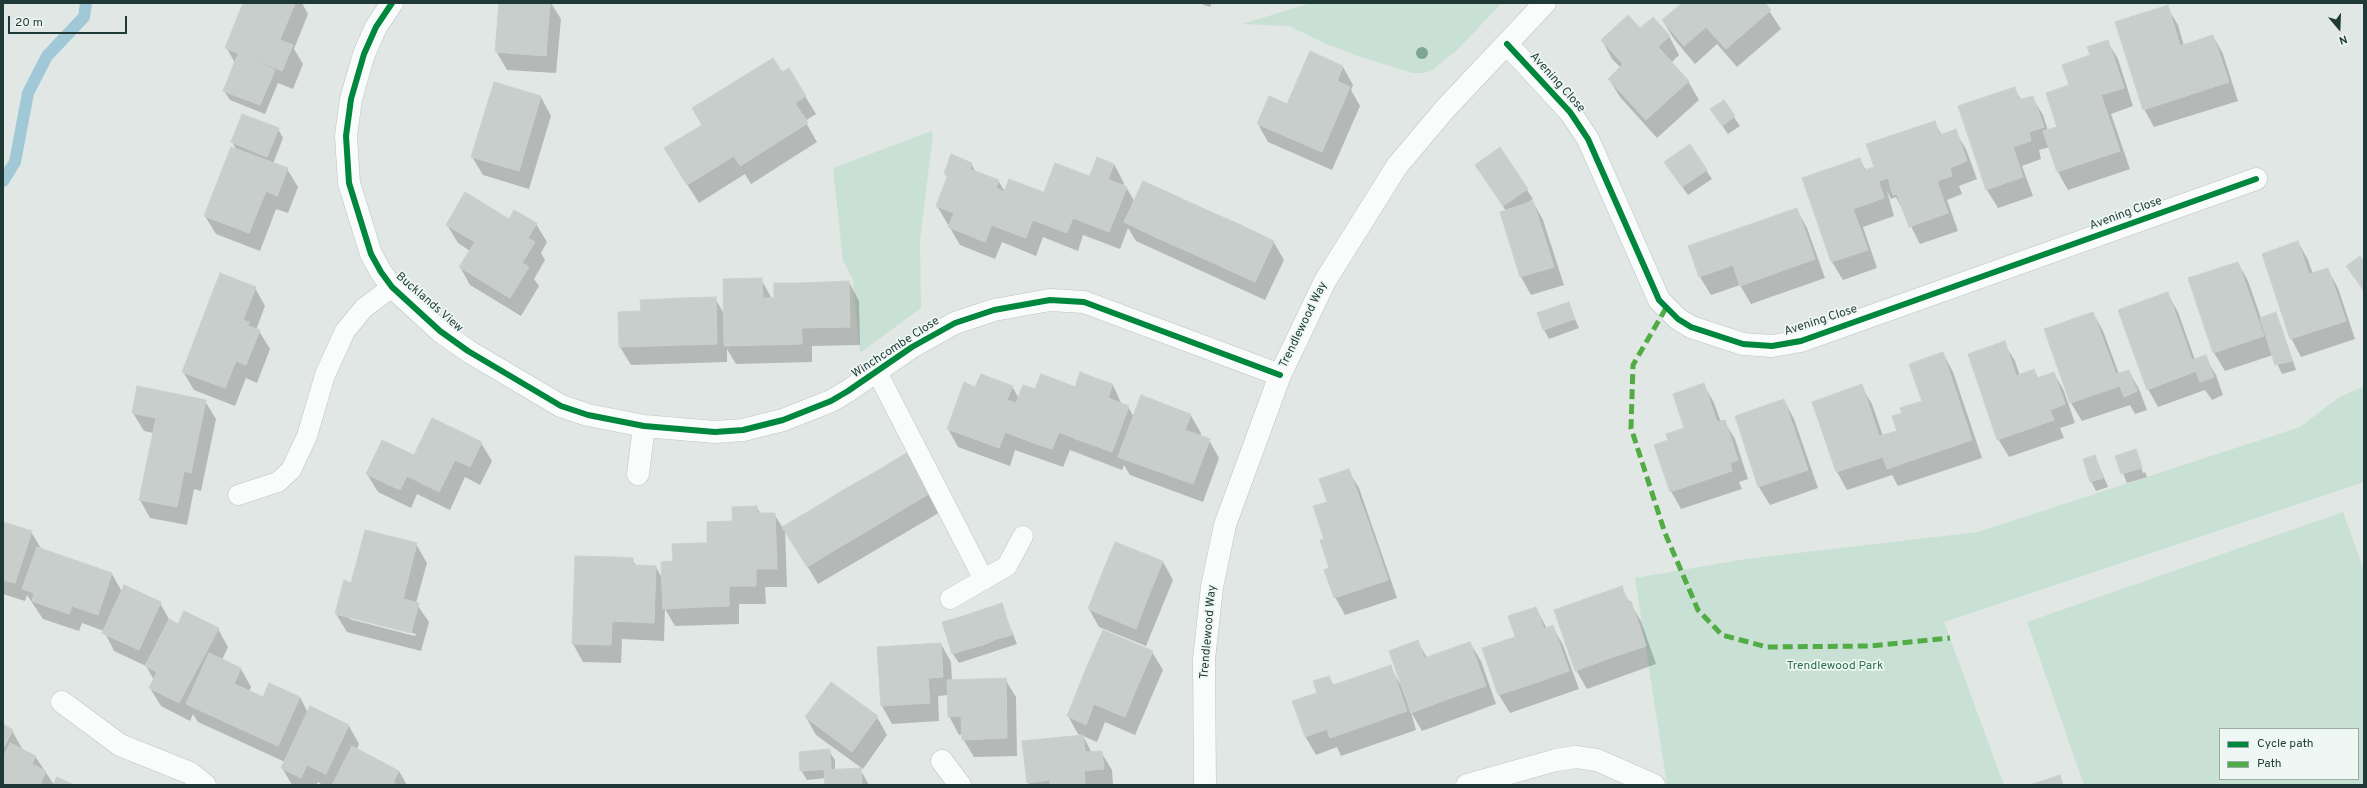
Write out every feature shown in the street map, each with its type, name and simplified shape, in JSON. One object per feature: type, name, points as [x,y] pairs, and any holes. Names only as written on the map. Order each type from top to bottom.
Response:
[{"type":"street","name":"Bucklands View","points":[[392,3],[376,27],[364,54],[351,99],[346,142],[348,176],[360,222],[376,265],[392,287],[440,331],[547,399],[588,415]]},
{"type":"street","name":"Trendlewood Way","points":[[1205,785],[1204,659],[1212,587],[1225,525],[1280,375],[1325,281],[1397,166],[1445,109],[1545,3]]},
{"type":"street","name":"Avening Close","points":[[1507,44],[1562,102],[1583,131],[1659,300],[1678,319],[1691,327],[1748,345],[1772,346],[1801,341],[2256,179]]},
{"type":"street","name":"Winchcombe Close","points":[[588,415],[644,426],[715,432],[749,429],[783,420],[831,401],[912,347],[954,323],[1019,304],[1060,300],[1084,302],[1280,375]]},
{"type":"street","points":[[638,474],[644,426]]},
{"type":"street","points":[[62,702],[120,745],[190,773],[204,785]]},
{"type":"street","points":[[1466,785],[1556,760],[1576,757],[1597,760],[1654,785]]},
{"type":"street","points":[[942,761],[960,785]]},
{"type":"lane","points":[[238,495],[278,482],[290,470],[307,436],[325,375],[346,331],[364,308],[392,287]]},
{"type":"lane","points":[[876,372],[984,580]]},
{"type":"lane","points":[[950,599],[1007,566],[1023,536]]},
{"type":"green space","points":[[1311,3],[1502,3],[1457,50],[1431,71],[1424,73],[1412,73],[1355,55],[1326,44],[1289,26],[1242,24]]},
{"type":"green space","points":[[931,131],[933,135],[920,240],[921,308],[860,353],[853,280],[843,261],[833,168]]},
{"type":"green space","name":"Trendlewood Park","points":[[2364,386],[2364,482],[1944,622],[2004,785],[1667,785],[1635,578],[1746,559],[1978,532],[2300,427],[2338,398]]},
{"type":"green space","points":[[2343,512],[2364,571],[2364,785],[2084,785],[2027,622]]},
{"type":"building","points":[[243,3],[295,3],[280,40],[293,45],[282,71],[225,48]]},
{"type":"building","points":[[499,3],[550,3],[546,56],[495,52]]},
{"type":"building","points":[[1682,3],[1765,3],[1771,10],[1726,49],[1706,27],[1684,46],[1662,20]]},
{"type":"building","points":[[2168,5],[2180,46],[2213,35],[2229,82],[2143,110],[2115,22]]},
{"type":"building","points":[[1628,15],[1640,28],[1653,17],[1670,36],[1658,47],[1689,81],[1646,120],[1608,79],[1623,64],[1601,40]]},
{"type":"building","points":[[2108,40],[2124,88],[2101,95],[2120,151],[2057,172],[2043,131],[2057,127],[2046,93],[2069,85],[2062,65],[2090,55],[2087,47]]},
{"type":"building","points":[[1310,51],[1343,66],[1337,81],[1350,87],[1334,124],[1287,104]]},
{"type":"building","points":[[238,54],[275,70],[260,105],[223,91]]},
{"type":"building","points":[[773,58],[782,72],[789,68],[806,96],[795,103],[808,123],[740,166],[734,156],[687,185],[664,148],[702,125],[692,108]]},
{"type":"building","points":[[494,82],[541,96],[519,171],[471,157]]},
{"type":"building","points":[[2015,87],[2019,100],[2033,96],[2044,127],[2029,132],[2031,141],[2013,147],[2023,177],[1986,190],[1958,106]]},
{"type":"building","points":[[1269,96],[1334,124],[1322,152],[1257,124]]},
{"type":"building","points":[[1724,100],[1735,116],[1722,126],[1710,109]]},
{"type":"building","points":[[242,114],[279,128],[267,157],[231,142]]},
{"type":"building","points":[[1935,121],[1940,135],[1956,129],[1967,161],[1950,168],[1952,176],[1937,181],[1948,213],[1909,227],[1897,194],[1893,195],[1888,178],[1879,181],[1866,144]]},
{"type":"building","points":[[1690,144],[1707,170],[1682,187],[1664,162]]},
{"type":"building","points":[[231,147],[288,168],[277,196],[266,191],[249,233],[204,216]]},
{"type":"building","points":[[1500,147],[1528,189],[1503,206],[1475,165]]},
{"type":"building","points":[[951,154],[972,163],[970,169],[999,180],[996,188],[1004,192],[985,242],[948,227],[954,213],[936,206],[948,175],[944,174]]},
{"type":"building","points":[[1097,157],[1114,164],[1108,179],[1127,187],[1109,232],[1073,218]]},
{"type":"building","points":[[1860,158],[1864,170],[1874,167],[1884,198],[1853,209],[1868,250],[1831,262],[1802,178]]},
{"type":"building","points":[[1055,163],[1089,176],[1067,233],[1033,220]]},
{"type":"building","points":[[1009,179],[1043,192],[1026,238],[991,225]]},
{"type":"building","points":[[1143,181],[1176,196],[1157,238],[1124,222]]},
{"type":"building","points":[[465,192],[509,219],[514,210],[537,223],[528,238],[535,242],[522,263],[529,267],[510,298],[459,267],[475,242],[446,225]]},
{"type":"building","points":[[1176,196],[1209,211],[1189,252],[1157,238]]},
{"type":"building","points":[[1533,201],[1554,267],[1520,277],[1500,212]]},
{"type":"building","points":[[1797,208],[1815,259],[1740,286],[1733,265],[1699,277],[1688,246]]},
{"type":"building","points":[[1209,211],[1241,225],[1222,267],[1189,252]]},
{"type":"building","points":[[1241,225],[1274,241],[1255,282],[1222,267]]},
{"type":"building","points":[[2298,241],[2309,274],[2328,268],[2346,321],[2290,339],[2262,254]]},
{"type":"building","points":[[2360,256],[2364,262],[2364,291],[2346,266]]},
{"type":"building","points":[[2238,262],[2264,336],[2213,353],[2188,278]]},
{"type":"building","points":[[220,273],[256,287],[243,320],[249,322],[248,326],[260,330],[246,365],[236,361],[225,388],[182,372]]},
{"type":"building","points":[[762,278],[765,345],[724,346],[723,279]]},
{"type":"building","points":[[849,281],[850,327],[802,328],[801,283]]},
{"type":"building","points":[[774,283],[801,283],[802,344],[765,345],[764,298],[774,298]]},
{"type":"building","points":[[2168,292],[2192,360],[2206,355],[2214,377],[2200,382],[2196,371],[2147,390],[2118,310]]},
{"type":"building","points":[[716,297],[717,344],[684,345],[682,298]]},
{"type":"building","points":[[682,298],[684,345],[619,347],[618,312],[641,311],[640,300]]},
{"type":"building","points":[[1569,302],[1575,319],[1543,330],[1537,313]]},
{"type":"building","points":[[2093,312],[2116,374],[2129,370],[2137,391],[2124,397],[2120,386],[2070,403],[2044,329]]},
{"type":"building","points":[[2276,312],[2292,361],[2275,365],[2260,318]]},
{"type":"building","points":[[2005,341],[2016,376],[2034,369],[2037,378],[2054,372],[2065,404],[2050,410],[2054,420],[1997,440],[1968,354]]},
{"type":"building","points":[[1943,352],[1972,440],[1907,462],[1892,416],[1902,413],[1900,408],[1922,401],[1909,364]]},
{"type":"building","points":[[1080,372],[1098,379],[1076,439],[1059,432],[1052,449],[1036,444],[1060,381],[1075,387]]},
{"type":"building","points":[[981,374],[994,379],[972,438],[947,429],[964,382],[975,387]]},
{"type":"building","points":[[1041,374],[1060,381],[1036,444],[1005,432],[1023,385],[1035,389]]},
{"type":"building","points":[[994,379],[1013,386],[1007,400],[1016,403],[999,448],[972,438]]},
{"type":"building","points":[[1098,379],[1113,384],[1108,398],[1129,406],[1112,452],[1076,439]]},
{"type":"building","points":[[1704,383],[1717,422],[1725,420],[1738,460],[1730,463],[1732,471],[1670,492],[1654,445],[1668,440],[1666,434],[1684,428],[1673,394]]},
{"type":"building","points":[[1862,384],[1879,436],[1897,431],[1907,462],[1887,469],[1883,457],[1836,472],[1812,402]]},
{"type":"building","points":[[137,386],[206,400],[191,473],[184,471],[177,507],[139,500],[156,418],[132,413]]},
{"type":"building","points":[[1141,395],[1177,409],[1154,470],[1118,457]]},
{"type":"building","points":[[1784,399],[1808,470],[1758,487],[1735,416]]},
{"type":"building","points":[[1177,409],[1191,414],[1185,430],[1210,439],[1193,484],[1154,470]]},
{"type":"building","points":[[432,418],[482,442],[470,467],[455,460],[439,492],[407,476],[400,490],[366,474],[382,440],[414,455]]},
{"type":"building","points":[[2136,449],[2142,468],[2121,474],[2115,456]]},
{"type":"building","points":[[908,452],[932,492],[900,511],[877,471]]},
{"type":"building","points":[[2095,455],[2103,478],[2090,482],[2083,459]]},
{"type":"building","points":[[1349,469],[1369,524],[1324,539],[1313,506],[1327,502],[1319,479]]},
{"type":"building","points":[[877,471],[900,511],[869,530],[845,489]]},
{"type":"building","points":[[845,489],[869,530],[838,548],[814,508]]},
{"type":"building","points":[[757,506],[757,513],[775,513],[777,569],[756,569],[756,586],[735,586],[732,507]]},
{"type":"building","points":[[814,508],[838,548],[807,567],[782,527]]},
{"type":"building","points":[[733,521],[735,586],[729,586],[729,606],[702,607],[700,543],[707,543],[707,522]]},
{"type":"building","points":[[3,522],[32,531],[15,583],[3,580]]},
{"type":"building","points":[[1369,524],[1388,580],[1334,598],[1324,570],[1329,568],[1320,540]]},
{"type":"building","points":[[365,530],[417,543],[403,599],[419,603],[411,633],[335,614],[344,580],[351,583]]},
{"type":"building","points":[[1115,542],[1163,561],[1149,595],[1101,576]]},
{"type":"building","points":[[700,543],[702,607],[663,609],[661,562],[673,561],[672,544]]},
{"type":"building","points":[[37,547],[112,573],[98,615],[72,606],[69,614],[32,601],[34,593],[22,589]]},
{"type":"building","points":[[575,556],[615,557],[611,645],[572,644]]},
{"type":"building","points":[[615,557],[633,558],[633,565],[656,566],[654,623],[612,621]]},
{"type":"building","points":[[1101,576],[1149,595],[1136,629],[1088,609]]},
{"type":"building","points":[[124,585],[161,602],[139,650],[102,633]]},
{"type":"building","points":[[1622,586],[1628,603],[1631,601],[1646,646],[1610,658],[1588,598]]},
{"type":"building","points":[[1588,598],[1610,658],[1575,671],[1554,610]]},
{"type":"building","points":[[1002,603],[1012,635],[997,639],[987,608]]},
{"type":"building","points":[[1536,607],[1544,629],[1553,625],[1569,671],[1532,684],[1508,616]]},
{"type":"building","points":[[987,608],[997,639],[983,645],[972,613]]},
{"type":"building","points":[[184,611],[219,628],[179,703],[149,688],[157,672],[145,666],[169,619],[178,624]]},
{"type":"building","points":[[972,613],[983,645],[968,649],[957,618]]},
{"type":"building","points":[[957,618],[968,649],[952,654],[942,622]]},
{"type":"building","points":[[1103,630],[1153,651],[1137,687],[1087,666]]},
{"type":"building","points":[[1515,637],[1532,684],[1498,695],[1482,648]]},
{"type":"building","points":[[1418,640],[1424,658],[1435,654],[1451,698],[1411,713],[1389,651]]},
{"type":"building","points":[[1470,642],[1486,686],[1451,698],[1435,654]]},
{"type":"building","points":[[941,643],[943,677],[928,678],[930,703],[881,706],[877,647]]},
{"type":"building","points":[[209,653],[241,668],[234,684],[248,690],[232,725],[186,704]]},
{"type":"building","points":[[1391,665],[1407,711],[1370,724],[1354,678]]},
{"type":"building","points":[[1087,666],[1137,687],[1125,717],[1094,704],[1086,725],[1067,716]]},
{"type":"building","points":[[1329,676],[1333,685],[1354,678],[1370,724],[1330,738],[1327,729],[1305,737],[1292,701],[1317,693],[1313,681]]},
{"type":"building","points":[[1006,678],[1007,738],[962,740],[961,716],[948,717],[947,680]]},
{"type":"building","points":[[831,682],[878,716],[852,752],[805,717]]},
{"type":"building","points":[[269,683],[300,697],[278,746],[232,725],[248,690],[263,697]]},
{"type":"building","points":[[310,706],[349,725],[326,774],[307,765],[301,778],[281,768]]},
{"type":"building","points":[[3,724],[13,730],[3,749]]},
{"type":"building","points":[[1083,735],[1085,752],[1102,751],[1104,769],[1084,771],[1085,785],[1050,785],[1050,780],[1027,783],[1022,741]]},
{"type":"building","points":[[10,743],[36,756],[32,764],[46,771],[40,785],[3,785],[3,758]]},
{"type":"building","points":[[352,746],[399,771],[393,783],[398,785],[332,785]]},
{"type":"building","points":[[830,749],[831,769],[800,771],[799,752]]},
{"type":"building","points":[[861,768],[862,785],[825,785],[824,770]]},
{"type":"building","points":[[2060,775],[2063,785],[2030,785]]},
{"type":"building","points":[[57,777],[74,785],[53,785]]},
{"type":"waterway","points":[[3,181],[15,162],[28,93],[47,56],[84,17],[86,3]]},
{"type":"marked path","points":[[1666,308],[1633,365],[1631,428],[1665,533],[1698,610],[1722,635],[1767,647],[1870,646],[1950,638]]},
{"type":"cycle path","points":[[392,3],[376,27],[364,54],[351,99],[346,136],[349,183],[371,254],[381,272],[392,287],[440,331],[468,351],[561,406],[588,415],[644,426],[715,432],[743,430],[783,420],[831,401],[912,347],[955,323],[994,310],[1050,300],[1084,302],[1280,375]]},
{"type":"cycle path","points":[[1507,44],[1570,112],[1588,139],[1659,300],[1678,319],[1691,327],[1743,344],[1772,346],[1801,341],[2256,179]]}]
